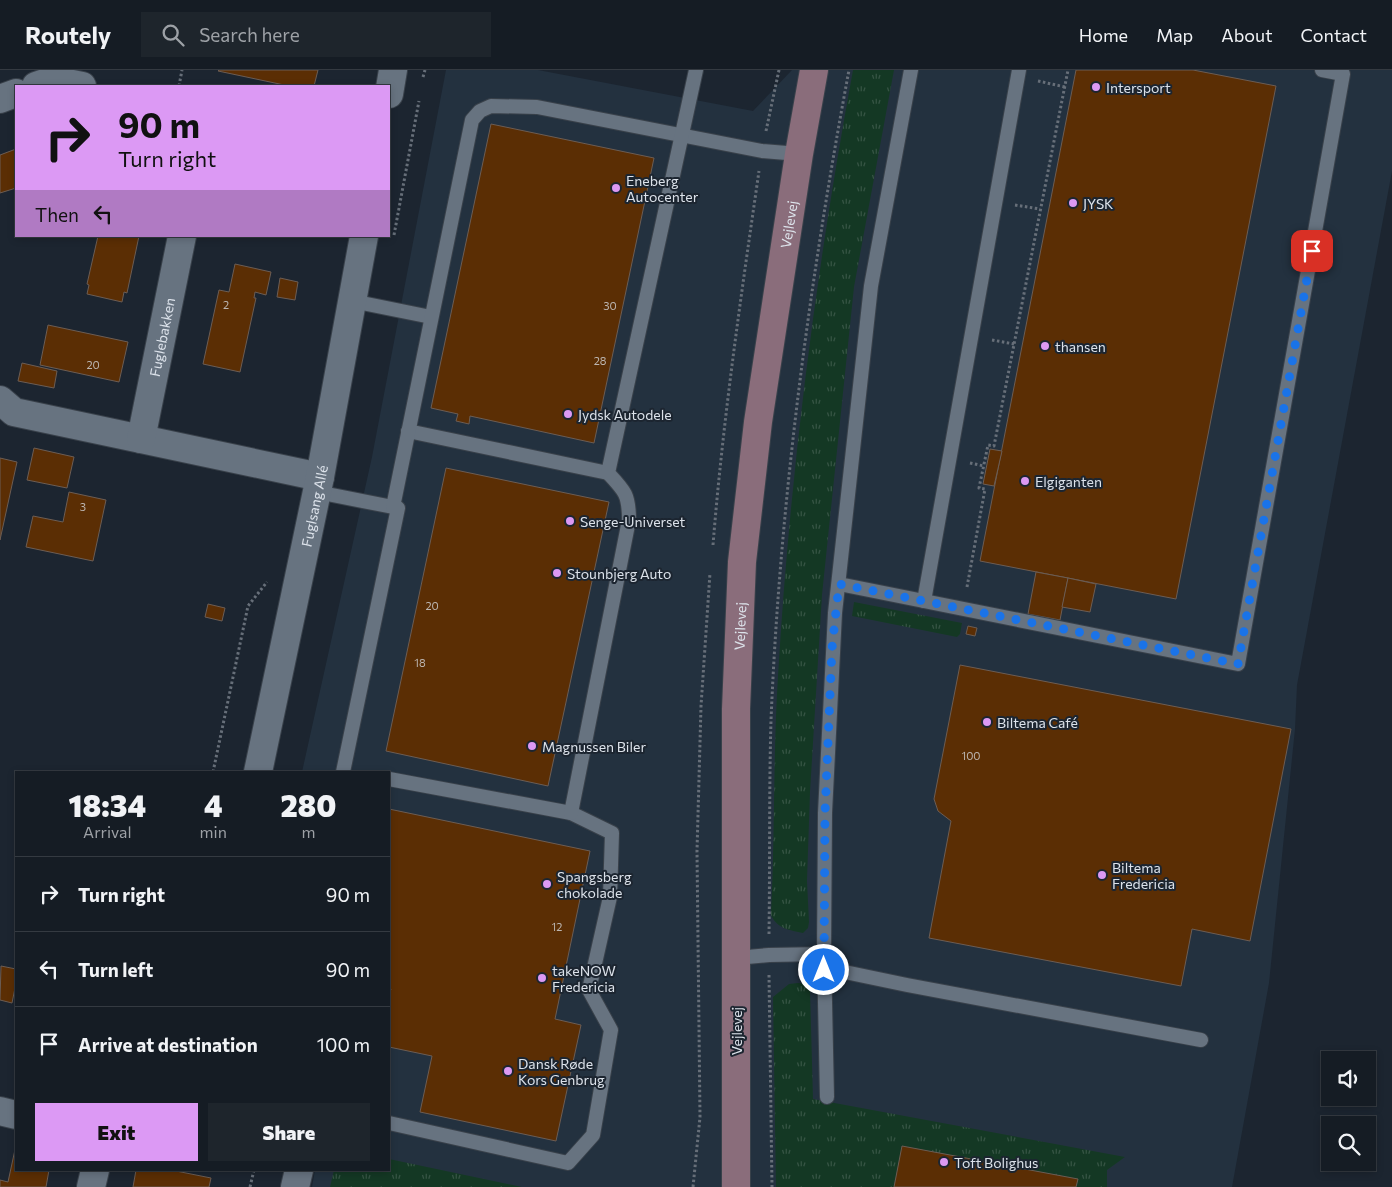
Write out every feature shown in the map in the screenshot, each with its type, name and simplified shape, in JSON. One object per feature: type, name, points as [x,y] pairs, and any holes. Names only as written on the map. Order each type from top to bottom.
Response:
[{"type":"street","points":[[390,88],[393,70]]},
{"type":"street","name":"Vejlevej","points":[[736,1187],[736,709],[742,562],[758,422],[799,154],[814,70]]},
{"type":"street","points":[[39,85],[54,80],[77,85]]},
{"type":"street","points":[[0,99],[15,93]]},
{"type":"street","name":"Fuglebakken","points":[[141,439],[182,237]]},
{"type":"street","name":"Fuglsang Allé","points":[[258,771],[318,484],[364,237]]},
{"type":"street","points":[[0,400],[14,412],[141,439],[318,484]]},
{"type":"street","points":[[0,1112],[15,1115]]},
{"type":"street","points":[[91,1187],[95,1171]]},
{"type":"street","points":[[295,1187],[299,1171]]},
{"type":"lane","points":[[608,473],[696,70]]},
{"type":"lane","points":[[827,1097],[824,970],[825,813],[832,648],[870,286],[911,70]]},
{"type":"lane","points":[[924,601],[1019,70]]},
{"type":"lane","points":[[839,584],[1238,664],[1343,74],[1322,70]]},
{"type":"lane","points":[[393,507],[472,120],[480,111],[491,106],[537,107],[762,151],[799,154]]},
{"type":"lane","points":[[352,301],[431,317]]},
{"type":"lane","points":[[408,432],[608,473],[623,488],[626,495],[629,503],[629,520],[571,813]]},
{"type":"lane","points":[[318,484],[398,508],[347,771]]},
{"type":"lane","points":[[390,779],[571,813],[612,833],[610,897],[589,990],[611,1030],[593,1135],[568,1163],[390,1123]]},
{"type":"lane","points":[[736,958],[824,954]]},
{"type":"lane","points":[[824,970],[840,971],[1201,1040]]},
{"type":"path","points":[[179,85],[182,70]]},
{"type":"path","points":[[772,1187],[769,955],[771,718],[779,599],[789,482],[816,263],[849,70]]},
{"type":"path","points":[[963,608],[985,489],[979,488],[988,445],[994,446],[1068,70]]},
{"type":"path","points":[[213,771],[248,606],[266,585],[268,579]]},
{"type":"path","points":[[250,1187],[254,1171]]},
{"type":"shaded area","points":[[446,70],[538,70],[753,111],[792,70],[1392,70],[1392,171],[1297,685],[1295,729],[1269,983],[1232,1187],[312,1187],[315,1171],[390,1171],[390,771],[302,771],[372,457]]},
{"type":"green space","points":[[853,70],[894,70],[854,287],[822,595],[810,792],[807,881],[809,922],[808,928],[803,933],[780,926],[771,915],[778,676],[797,448],[806,372],[827,221]]},
{"type":"green space","points":[[854,602],[962,623],[960,634],[957,637],[852,616]]},
{"type":"green space","points":[[789,984],[807,984],[810,990],[813,1099],[1125,1157],[1107,1170],[1107,1187],[1076,1187],[1077,1179],[902,1146],[894,1187],[776,1187],[773,997]]},
{"type":"green space","points":[[390,1159],[522,1187],[330,1187],[334,1171],[390,1171]]},
{"type":"building","points":[[318,70],[314,85],[284,85],[218,71]]},
{"type":"building","points":[[1076,70],[1193,70],[1276,86],[1176,599],[980,561]]},
{"type":"building","points":[[491,124],[654,158],[594,443],[470,416],[469,424],[456,421],[458,414],[431,408]]},
{"type":"building","points":[[15,149],[15,188],[0,193],[0,155]]},
{"type":"building","points":[[98,237],[139,237],[127,293],[124,292],[122,302],[87,294],[89,285],[87,284]]},
{"type":"building","points":[[235,264],[271,272],[266,295],[255,292],[254,298],[256,298],[240,372],[203,364],[219,290],[229,292]]},
{"type":"building","points":[[280,278],[298,282],[295,300],[277,297]]},
{"type":"building","points":[[48,325],[128,342],[119,382],[40,365]]},
{"type":"building","points":[[22,363],[57,371],[54,388],[18,381]]},
{"type":"building","points":[[34,448],[74,457],[67,488],[27,480]]},
{"type":"building","points":[[990,449],[1002,451],[994,486],[983,484]]},
{"type":"building","points":[[0,458],[17,462],[0,540]]},
{"type":"building","points":[[446,468],[609,502],[548,786],[386,751]]},
{"type":"building","points":[[69,492],[106,500],[93,561],[26,547],[33,516],[63,522]]},
{"type":"building","points":[[1036,572],[1068,578],[1060,620],[1028,614]]},
{"type":"building","points":[[1068,578],[1096,584],[1090,612],[1062,607]]},
{"type":"building","points":[[208,604],[225,608],[222,621],[205,617]]},
{"type":"building","points":[[968,626],[977,628],[975,636],[966,634]]},
{"type":"building","name":"Biltema Fredericia","points":[[960,665],[1291,729],[1250,941],[1192,929],[1181,986],[929,938],[951,821],[938,811],[934,799]]},
{"type":"building","points":[[390,809],[590,851],[555,1019],[581,1025],[556,1141],[420,1112],[432,1056],[390,1047]]},
{"type":"building","points":[[1,966],[15,969],[15,988],[12,1003],[0,1000]]},
{"type":"building","name":"Toft Bolighus","points":[[902,1146],[1078,1179],[1076,1187],[894,1187]]},
{"type":"building","points":[[15,1150],[15,1171],[49,1171],[46,1187],[0,1187],[0,1180],[8,1182]]},
{"type":"building","points":[[136,1171],[176,1171],[211,1178],[209,1187],[133,1187]]},
{"type":"place","name":"Intersport","points":[[1096,87]]},
{"type":"place","name":"Eneberg Autocenter","points":[[616,188]]},
{"type":"place","name":"JYSK","points":[[1073,203]]},
{"type":"place","name":"thansen","points":[[1045,346]]},
{"type":"place","name":"Jydsk Autodele","points":[[568,414]]},
{"type":"place","name":"Elgiganten","points":[[1025,481]]},
{"type":"place","name":"Senge-Universet","points":[[570,521]]},
{"type":"place","name":"Stounbjerg Auto","points":[[557,573]]},
{"type":"place","name":"Biltema Café","points":[[987,722]]},
{"type":"place","name":"Magnussen Biler","points":[[532,746]]},
{"type":"place","name":"Biltema Fredericia","points":[[1102,875]]},
{"type":"place","name":"Spangsberg chokolade","points":[[547,884]]},
{"type":"place","name":"takeNOW Fredericia","points":[[542,978]]},
{"type":"place","name":"Dansk Røde Kors Genbrug","points":[[508,1071]]},
{"type":"place","name":"Toft Bolighus","points":[[944,1162]]},
{"type":"route","points":[[824,970],[825,813],[828,727],[832,648],[839,584],[1238,664],[1312,251]]}]
